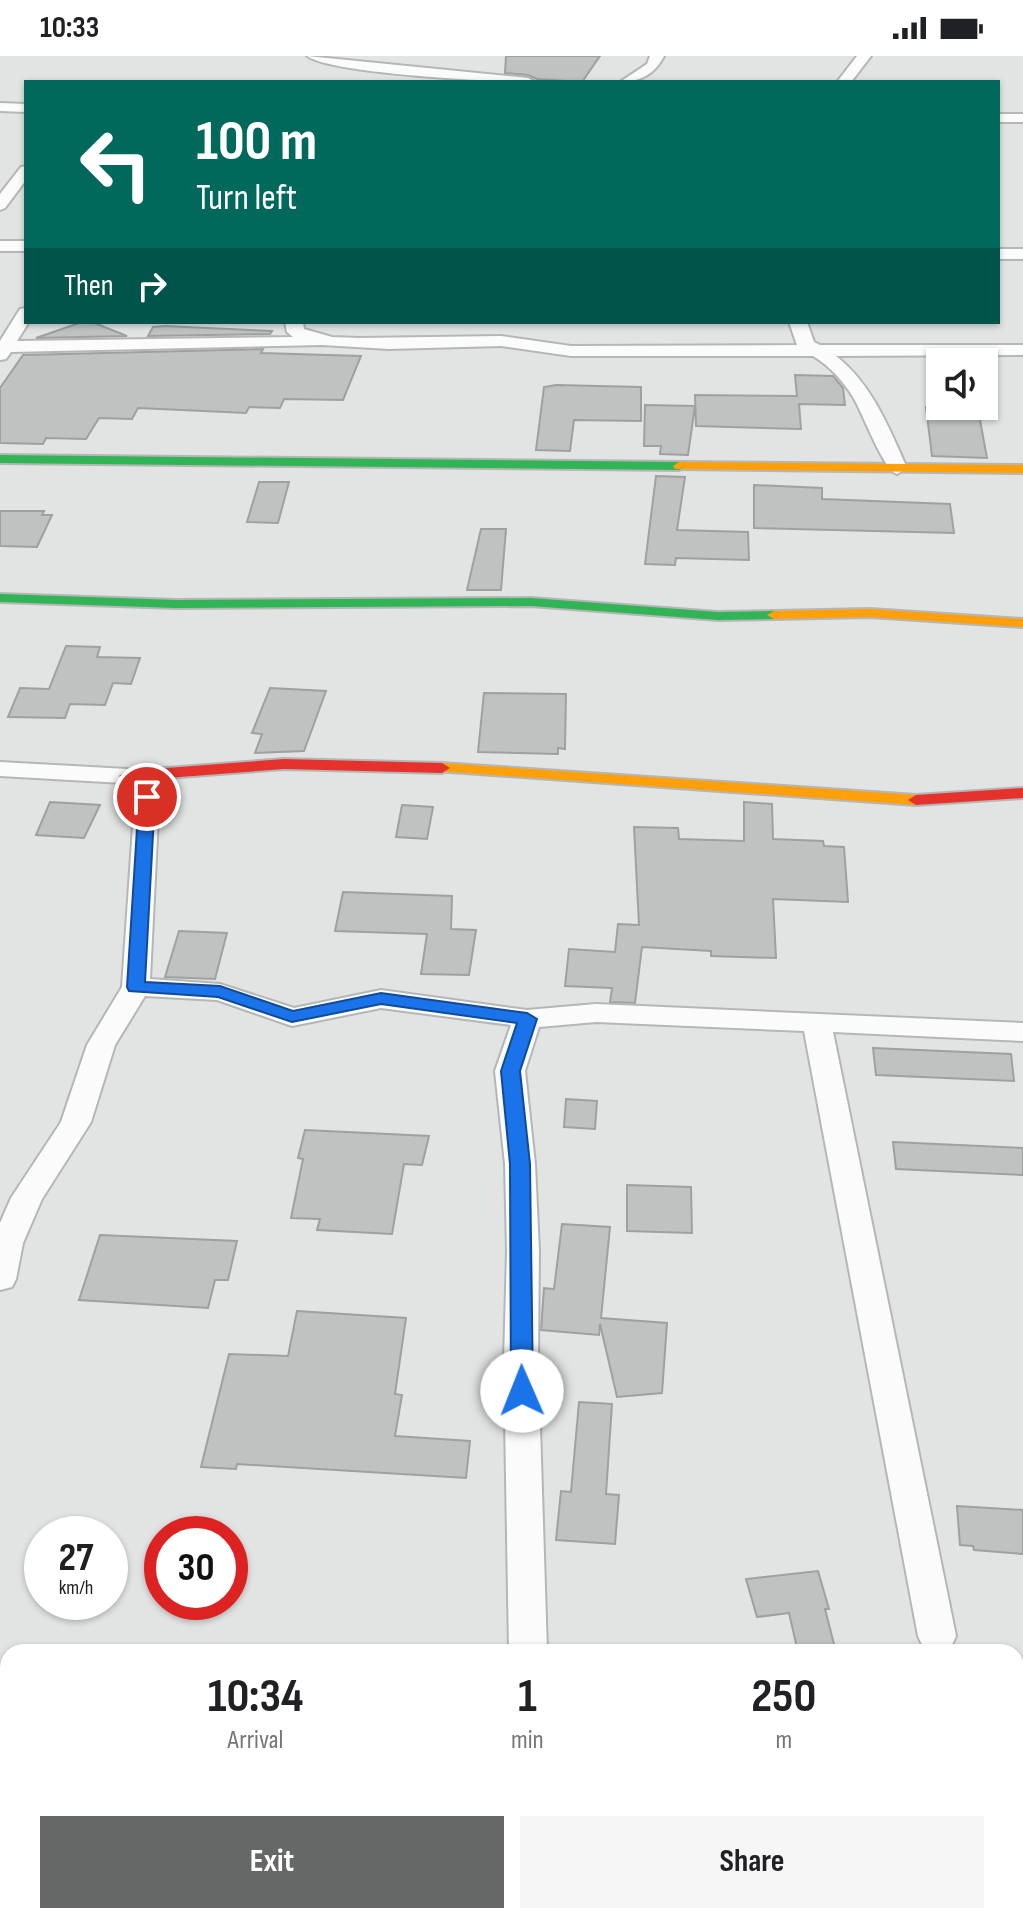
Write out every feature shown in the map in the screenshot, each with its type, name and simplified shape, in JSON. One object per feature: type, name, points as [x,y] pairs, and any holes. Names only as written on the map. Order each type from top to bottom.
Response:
[{"type":"street","points":[[314,56],[336,62],[490,80]]},
{"type":"street","points":[[413,70],[436,56]]},
{"type":"street","points":[[630,80],[652,66],[657,56]]},
{"type":"street","points":[[846,80],[864,56]]},
{"type":"street","points":[[320,75],[336,62]]},
{"type":"street","points":[[0,107],[24,108]]},
{"type":"street","points":[[1000,118],[1023,118]]},
{"type":"street","points":[[0,205],[24,173]]},
{"type":"street","points":[[0,246],[24,246]]},
{"type":"street","points":[[1000,254],[1023,254]]},
{"type":"street","points":[[2,351],[24,316]]},
{"type":"street","points":[[294,324],[296,332],[303,337],[328,341]]},
{"type":"street","points":[[799,324],[806,345],[820,350],[863,393],[897,468]]},
{"type":"street","points":[[2,351],[328,341],[493,341],[533,343],[571,351],[1023,350]]},
{"type":"street","points":[[0,459],[1023,469]]},
{"type":"street","points":[[0,598],[176,604],[531,602],[718,616],[870,613],[1023,623]]},
{"type":"street","points":[[0,769],[127,776],[284,764],[459,768],[899,801],[1023,793]]},
{"type":"street","points":[[0,1279],[7,1243],[27,1198],[76,1122],[101,1045],[136,987],[147,797],[144,783],[127,776]]},
{"type":"street","points":[[136,987],[220,992],[292,1017],[381,999],[527,1019],[596,1013],[1023,1032]]},
{"type":"street","points":[[527,1019],[510,1071],[520,1164],[523,1251],[521,1361],[528,1644]]},
{"type":"street","points":[[817,1022],[937,1636]]},
{"type":"building","points":[[506,56],[600,56],[583,80],[537,79],[505,73]]},
{"type":"building","points":[[76,324],[97,324],[127,336],[36,338]]},
{"type":"building","points":[[153,327],[272,331],[270,334],[148,336]]},
{"type":"building","points":[[263,349],[261,353],[361,356],[343,400],[284,399],[280,408],[249,407],[246,413],[138,408],[132,419],[99,418],[86,439],[46,438],[43,444],[0,443],[0,388],[23,355]]},
{"type":"building","points":[[795,375],[833,376],[843,388],[845,405],[799,404],[801,429],[696,426],[695,395],[797,396]]},
{"type":"building","points":[[544,387],[641,387],[641,421],[574,420],[570,451],[536,450]]},
{"type":"building","points":[[645,405],[695,406],[688,455],[660,454],[661,446],[644,446]]},
{"type":"building","points":[[928,420],[980,420],[987,458],[932,456]]},
{"type":"building","points":[[656,476],[685,477],[677,530],[748,532],[749,560],[676,558],[675,565],[645,564]]},
{"type":"building","points":[[259,482],[289,482],[278,523],[247,522]]},
{"type":"building","points":[[754,485],[822,488],[822,499],[950,504],[954,533],[754,528]]},
{"type":"building","points":[[0,511],[44,511],[42,515],[52,515],[37,547],[0,546]]},
{"type":"building","points":[[481,529],[506,529],[501,590],[467,590]]},
{"type":"building","points":[[66,646],[100,647],[97,657],[140,658],[131,684],[113,683],[105,705],[70,704],[65,718],[8,717],[20,688],[49,689]]},
{"type":"building","points":[[270,688],[326,691],[304,751],[255,753],[262,734],[252,733]]},
{"type":"building","points":[[484,693],[566,694],[565,749],[558,748],[558,754],[478,752]]},
{"type":"building","points":[[50,802],[100,805],[84,838],[36,835]]},
{"type":"building","points":[[744,802],[772,804],[773,839],[823,841],[824,846],[844,847],[848,902],[773,899],[776,958],[711,956],[711,951],[642,947],[635,1003],[610,1002],[612,988],[565,986],[569,949],[615,952],[618,924],[639,925],[634,827],[678,828],[679,839],[744,841]]},
{"type":"building","points":[[402,805],[433,807],[427,839],[396,837]]},
{"type":"building","points":[[343,892],[452,896],[451,929],[476,930],[469,975],[421,974],[427,934],[335,931]]},
{"type":"building","points":[[179,931],[227,933],[215,979],[165,977]]},
{"type":"building","points":[[873,1048],[1011,1054],[1014,1081],[876,1075]]},
{"type":"building","points":[[566,1099],[597,1101],[595,1129],[564,1127]]},
{"type":"building","points":[[305,1130],[429,1136],[422,1165],[404,1164],[392,1234],[317,1230],[320,1219],[291,1218],[303,1159],[298,1158]]},
{"type":"building","points":[[893,1142],[1023,1148],[1023,1175],[896,1169]]},
{"type":"building","points":[[627,1185],[691,1187],[692,1233],[627,1231]]},
{"type":"building","points":[[562,1224],[610,1227],[601,1318],[667,1323],[662,1393],[617,1397],[600,1324],[599,1335],[541,1330],[544,1288],[554,1289]]},
{"type":"building","points":[[100,1235],[237,1241],[228,1280],[215,1280],[208,1308],[79,1300]]},
{"type":"building","points":[[297,1311],[406,1318],[395,1394],[402,1395],[395,1436],[470,1441],[466,1478],[237,1464],[236,1469],[201,1467],[229,1354],[288,1356]]},
{"type":"building","points":[[579,1402],[612,1404],[606,1494],[619,1495],[615,1544],[556,1540],[561,1491],[571,1492]]},
{"type":"building","points":[[957,1506],[1023,1510],[1023,1554],[974,1550],[973,1546],[960,1545]]},
{"type":"building","points":[[818,1571],[829,1609],[825,1609],[834,1644],[796,1644],[789,1613],[757,1617],[746,1579]]},
{"type":"traffic: fast","points":[[0,459],[679,466]]},
{"type":"traffic: fast","points":[[0,598],[176,604],[531,602],[718,616],[774,615]]},
{"type":"traffic: slow","points":[[679,466],[1023,469]]},
{"type":"traffic: slow","points":[[774,615],[870,613],[1023,623]]},
{"type":"traffic: slow","points":[[442,768],[916,800]]},
{"type":"traffic: jam","points":[[127,776],[284,764],[442,768]]},
{"type":"traffic: jam","points":[[916,800],[1023,793]]},
{"type":"route","points":[[147,797],[136,987],[220,992],[292,1017],[381,999],[527,1019],[510,1071],[520,1164],[522,1391]]}]
